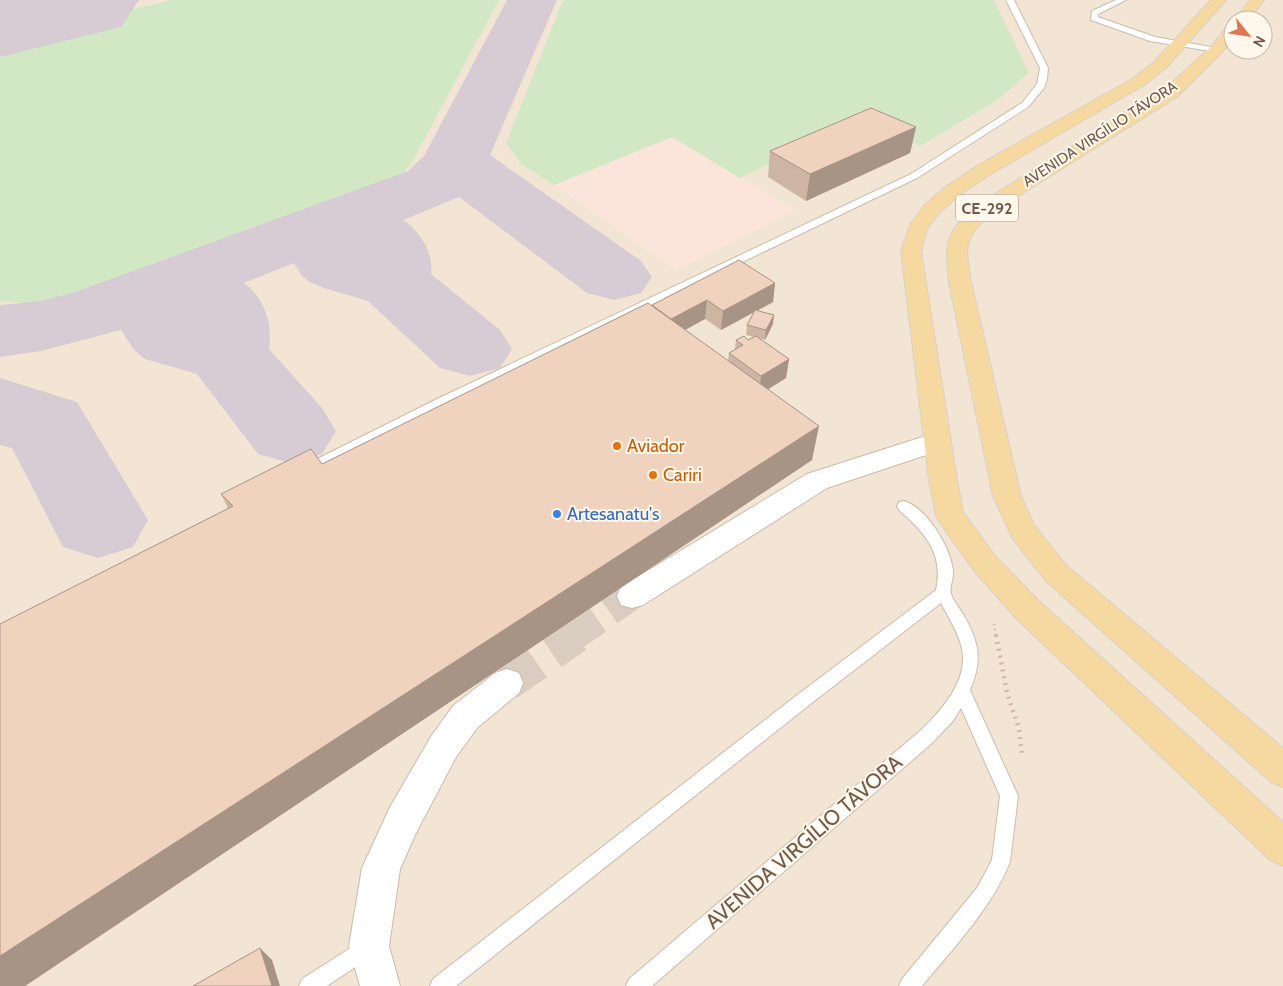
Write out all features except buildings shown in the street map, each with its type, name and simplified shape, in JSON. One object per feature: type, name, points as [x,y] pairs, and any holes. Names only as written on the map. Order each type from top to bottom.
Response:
[{"type":"main road","name":"AVENIDA VIRGÍLIO TÁVORA","points":[[1219,0],[1160,65],[1138,82],[984,170],[951,192],[932,210],[917,229],[911,251],[950,515],[985,564],[1028,610],[1283,847]]},
{"type":"main road","points":[[1249,10],[1257,0]]},
{"type":"main road","name":"AVENIDA VIRGÍLIO TÁVORA","points":[[1223,41],[1171,93],[984,209],[968,224],[958,239],[956,255],[960,282],[1007,496],[1023,531],[1056,573],[1283,770]]},
{"type":"street","points":[[632,596],[817,481],[938,441]]},
{"type":"street","points":[[380,986],[369,946],[381,868],[424,780],[444,746],[465,718],[507,683]]},
{"type":"lane","points":[[290,478],[430,407],[914,176],[1026,104],[1039,92],[1045,80],[1044,68],[1010,0]]},
{"type":"lane","points":[[1122,0],[1095,13],[1094,18],[1153,38],[1216,50]]},
{"type":"lane","points":[[440,986],[942,593],[947,572],[940,547],[922,521],[904,506]]},
{"type":"lane","name":"AVENIDA VIRGÍLIO TÁVORA","points":[[636,986],[926,738],[948,715],[962,691],[969,670],[971,652],[966,637],[942,593]]},
{"type":"lane","points":[[910,986],[984,895],[1001,862],[1009,796],[962,691]]},
{"type":"lane","points":[[309,986],[369,946]]},
{"type":"path","points":[[994,623],[1007,692],[1019,729],[1022,756]]},
{"type":"shaded area","points":[[0,0],[1283,0],[1283,986],[0,986]]},
{"type":"shaded area","points":[[672,137],[796,210],[676,270],[554,185]]},
{"type":"green space","points":[[171,0],[499,0],[413,160],[404,172],[387,183],[63,302],[25,303],[0,301],[0,42]]},
{"type":"green space","points":[[563,0],[994,0],[1029,73],[996,101],[920,146],[863,119],[740,178],[672,137],[554,185],[521,164],[506,143]]},
{"type":"taxiway","points":[[456,158],[532,0]]},
{"type":"taxiway","points":[[329,224],[432,185],[450,168],[456,158]]},
{"type":"taxiway","points":[[456,158],[470,173],[614,277]]},
{"type":"taxiway","points":[[0,331],[41,326],[102,310],[329,224]]},
{"type":"taxiway","points":[[329,224],[324,248],[329,260],[351,272],[374,279],[391,280]]},
{"type":"taxiway","points":[[329,224],[367,231],[387,244],[393,253],[394,265],[391,280]]},
{"type":"taxiway","points":[[391,280],[470,349]]},
{"type":"taxiway","points":[[163,287],[184,288],[204,292],[221,303],[226,311],[230,326],[226,354],[194,347],[174,340],[163,332],[154,311],[163,287]]},
{"type":"taxiway","points":[[226,354],[290,431]]},
{"type":"taxiway","points":[[0,408],[23,420],[45,424],[98,520]]},
{"type":"runway","points":[[0,18],[76,0]]},
{"type":"tunnel","points":[[575,636],[632,596]]},
{"type":"tunnel","points":[[507,683],[576,635]]},
{"type":"place","name":"Aviador","points":[[617,446]]},
{"type":"place","name":"Cariri","points":[[653,475]]},
{"type":"place","name":"Artesanatu's","points":[[557,514]]}]
